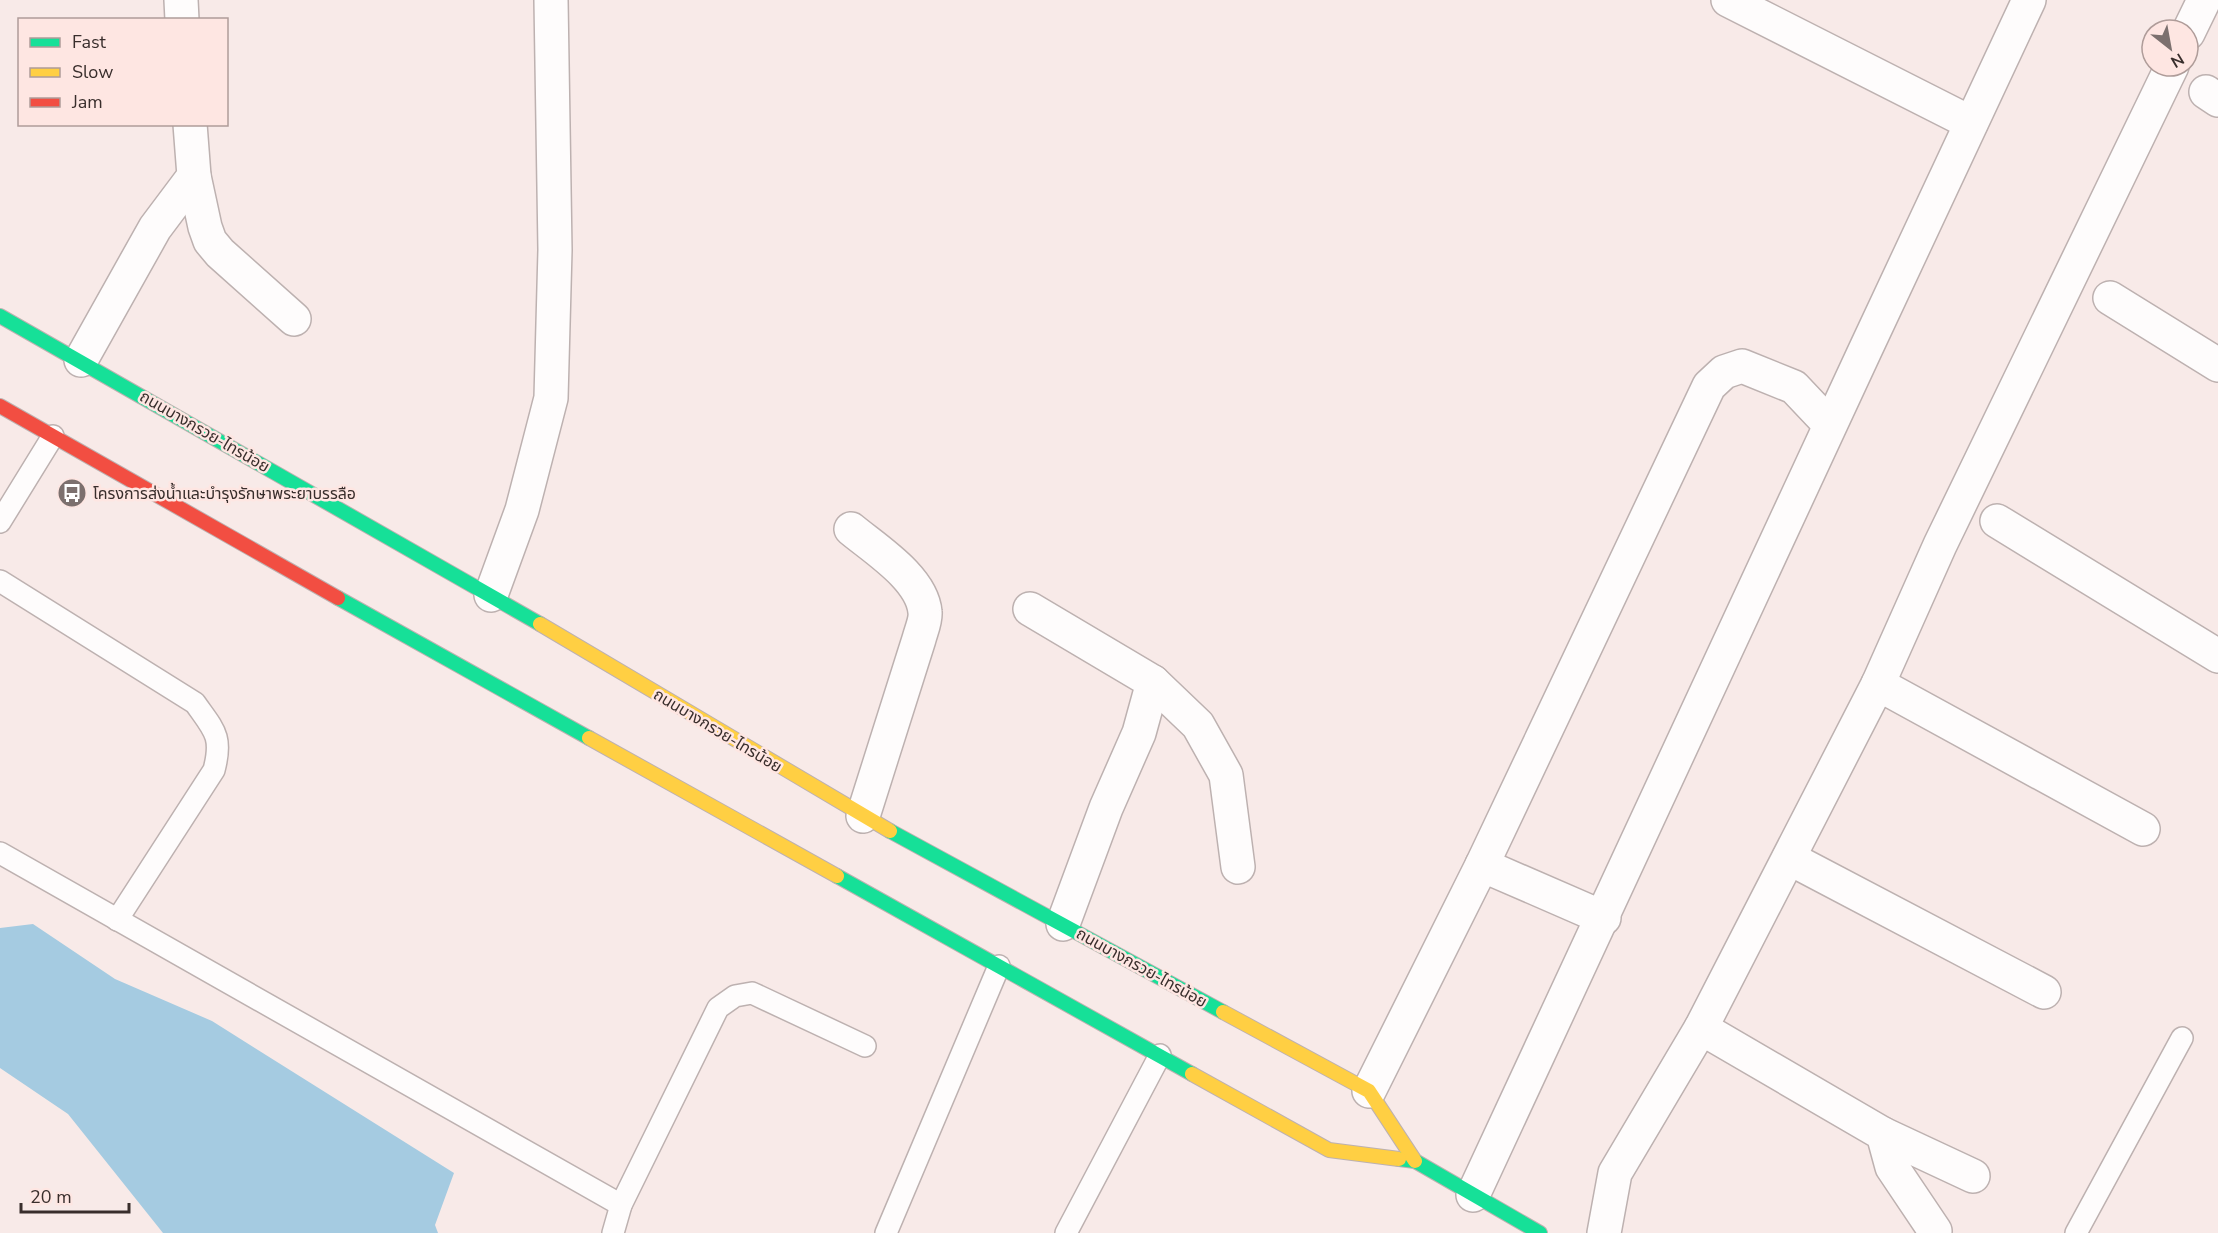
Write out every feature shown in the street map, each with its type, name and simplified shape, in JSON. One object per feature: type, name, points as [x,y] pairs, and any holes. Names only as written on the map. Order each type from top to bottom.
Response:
[{"type":"main road","name":"ถนนบางกรวย-ไทรน้อย","points":[[0,316],[491,595],[863,816],[1369,1091],[1415,1161]]},
{"type":"main road","name":"ถนนบางกรวย-ไทรน้อย","points":[[0,406],[105,468],[1329,1150],[1415,1161],[1539,1233]]},
{"type":"street","points":[[180,0],[182,18]]},
{"type":"street","points":[[491,595],[522,510],[551,398],[555,250],[551,0]]},
{"type":"street","points":[[1728,0],[1971,123]]},
{"type":"street","points":[[1473,1195],[1604,918],[1829,424],[2030,0]]},
{"type":"street","points":[[2195,18],[2204,0]]},
{"type":"street","points":[[1604,1233],[1615,1173],[1701,1028],[1878,684],[1940,545],[2166,78]]},
{"type":"street","points":[[190,126],[194,176],[210,241],[220,253],[294,319]]},
{"type":"street","points":[[81,360],[154,228],[194,176]]},
{"type":"street","points":[[2110,298],[2218,365]]},
{"type":"street","points":[[1369,1091],[1482,865],[1709,386],[1724,372],[1742,366],[1794,387],[1829,424]]},
{"type":"street","points":[[1997,521],[2218,657]]},
{"type":"street","points":[[851,529],[903,571],[918,593],[925,612],[919,639],[863,816]]},
{"type":"street","points":[[1030,609],[1153,682],[1198,725],[1226,775],[1238,867]]},
{"type":"street","points":[[1063,924],[1106,808],[1139,733],[1153,682]]},
{"type":"street","points":[[1878,684],[2143,829]]},
{"type":"street","points":[[1789,858],[2044,992]]},
{"type":"street","points":[[1482,865],[1604,918]]},
{"type":"street","points":[[1701,1028],[1883,1134],[1972,1176]]},
{"type":"street","points":[[1883,1134],[1892,1167],[1935,1231]]},
{"type":"lane","points":[[0,522],[53,436]]},
{"type":"lane","points":[[0,581],[195,703],[213,728],[220,748],[214,770],[117,921]]},
{"type":"lane","points":[[0,853],[621,1205]]},
{"type":"lane","points":[[886,1233],[999,966]]},
{"type":"lane","points":[[613,1233],[621,1205],[718,1008],[735,996],[752,993],[865,1046]]},
{"type":"lane","points":[[2076,1233],[2182,1038]]},
{"type":"lane","points":[[1066,1233],[1160,1055]]},
{"type":"water","points":[[33,924],[115,979],[212,1021],[454,1173],[435,1225],[438,1233],[163,1233],[68,1114],[0,1068],[0,928]]},
{"type":"traffic: fast","points":[[0,316],[540,624]]},
{"type":"traffic: fast","points":[[338,598],[589,738]]},
{"type":"traffic: fast","points":[[890,831],[1223,1012]]},
{"type":"traffic: fast","points":[[837,876],[1192,1074]]},
{"type":"traffic: fast","points":[[1399,1159],[1415,1161],[1540,1233]]},
{"type":"traffic: slow","points":[[540,624],[890,831]]},
{"type":"traffic: slow","points":[[589,738],[837,876]]},
{"type":"traffic: slow","points":[[1223,1012],[1369,1091],[1415,1161]]},
{"type":"traffic: slow","points":[[1192,1074],[1329,1150],[1399,1159]]},
{"type":"traffic: jam","points":[[0,406],[338,598]]},
{"type":"place","name":"โครงการส่งน้ำและบำรุงรักษาพระยาบรรลือ","points":[[72,493]]}]
